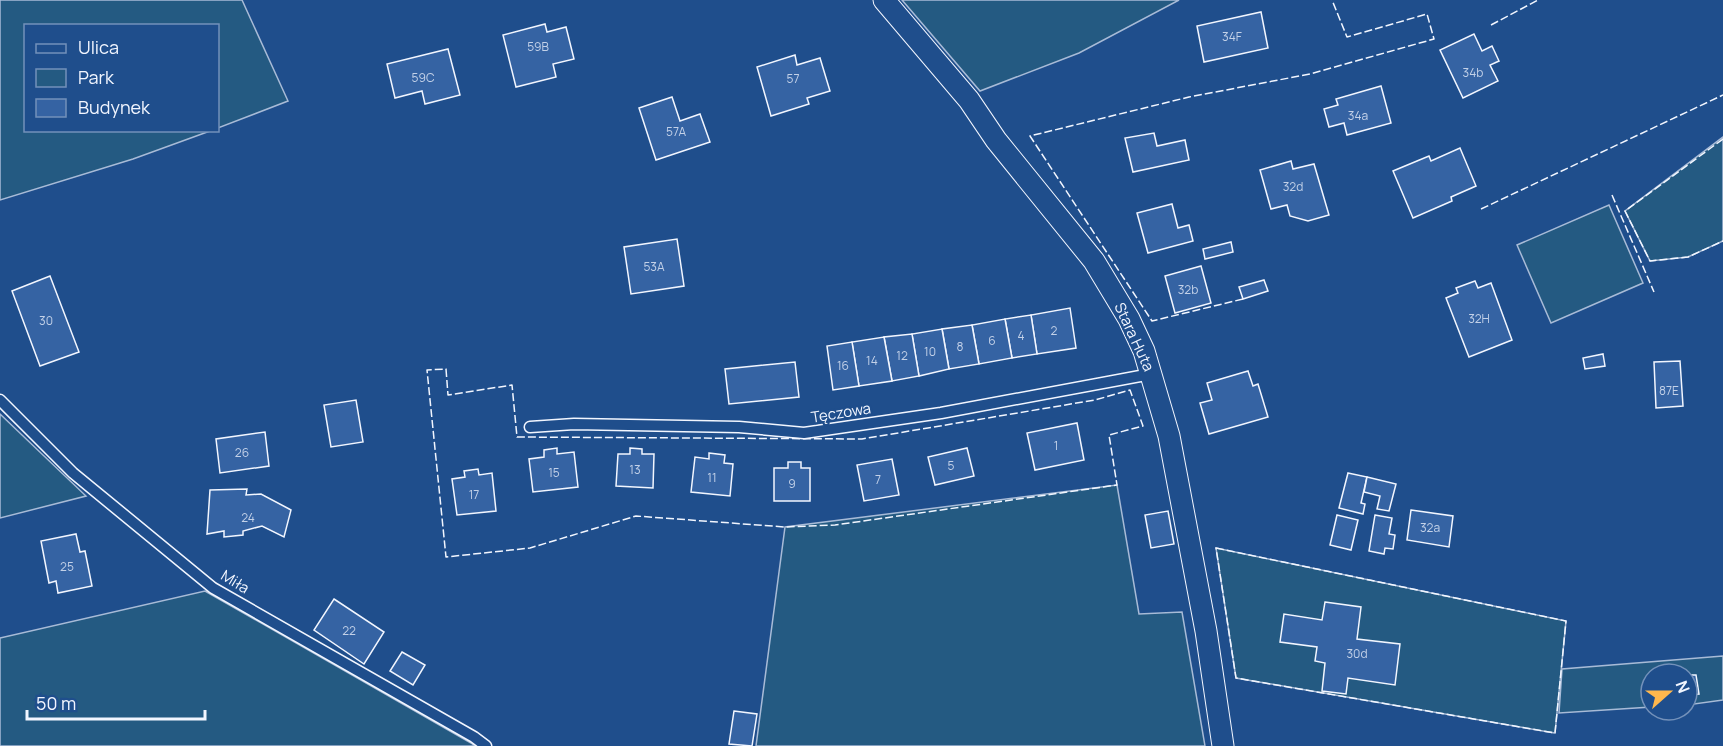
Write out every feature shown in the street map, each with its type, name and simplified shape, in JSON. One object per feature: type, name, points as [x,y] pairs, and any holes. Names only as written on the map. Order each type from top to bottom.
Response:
[{"type":"street","name":"Stara Huta","points":[[884,0],[969,100],[996,140],[1094,261],[1129,319],[1151,374],[1169,436],[1182,500],[1223,746]]},
{"type":"lane","name":"Tęczowa","points":[[530,427],[574,424],[729,427],[804,433],[941,412],[1151,374]]},
{"type":"lane","name":"Miła","points":[[0,400],[74,473],[213,588],[474,736],[486,746]]},
{"type":"green space","points":[[0,0],[242,0],[288,101],[219,128],[219,24],[24,24],[24,132],[207,132],[133,159],[0,200]]},
{"type":"green space","points":[[902,0],[1179,0],[1079,53],[980,91]]},
{"type":"green space","points":[[1723,137],[1723,241],[1688,257],[1650,261],[1625,211]]},
{"type":"green space","points":[[1609,205],[1643,283],[1551,323],[1517,245]]},
{"type":"green space","points":[[0,414],[86,496],[0,518]]},
{"type":"green space","points":[[1117,485],[1139,614],[1182,612],[1205,746],[756,746],[785,527]]},
{"type":"green space","points":[[1216,548],[1566,621],[1555,733],[1236,678]]},
{"type":"green space","points":[[205,591],[475,746],[0,746],[0,638]]},
{"type":"green space","points":[[1723,656],[1723,700],[1699,703],[1699,662],[1649,662]]},
{"type":"green space","points":[[1639,663],[1639,708],[1559,713],[1562,669]]},
{"type":"building","points":[[1261,12],[1268,48],[1204,62],[1197,26]]},
{"type":"building","points":[[545,24],[547,32],[566,27],[574,59],[553,64],[556,77],[516,87],[503,35]]},
{"type":"building","points":[[1474,34],[1482,51],[1492,46],[1499,61],[1490,65],[1498,81],[1463,98],[1440,50]]},
{"type":"building","points":[[448,49],[460,95],[425,104],[422,91],[395,98],[387,64]]},
{"type":"building","points":[[795,55],[797,65],[820,58],[830,91],[807,98],[809,104],[771,116],[757,67]]},
{"type":"building","points":[[1381,86],[1391,123],[1347,135],[1344,123],[1329,127],[1324,109],[1338,105],[1336,99]]},
{"type":"building","points":[[672,97],[680,121],[700,114],[710,142],[656,160],[639,108]]},
{"type":"building","points":[[1154,133],[1157,146],[1185,140],[1189,160],[1133,172],[1125,138]]},
{"type":"building","points":[[1460,148],[1476,186],[1451,197],[1452,201],[1413,218],[1393,171],[1429,156],[1431,161]]},
{"type":"building","points":[[1291,161],[1293,169],[1314,164],[1329,215],[1308,221],[1290,216],[1287,205],[1271,209],[1260,170]]},
{"type":"building","points":[[1172,204],[1178,228],[1189,225],[1193,241],[1148,253],[1137,213]]},
{"type":"building","points":[[677,239],[684,286],[631,294],[624,247]]},
{"type":"building","points":[[1231,242],[1233,252],[1205,259],[1203,249]]},
{"type":"building","points":[[1201,266],[1211,303],[1175,313],[1165,276]]},
{"type":"building","points":[[50,276],[79,352],[40,366],[12,291]]},
{"type":"building","points":[[1264,280],[1268,291],[1243,299],[1239,287]]},
{"type":"building","points":[[1475,281],[1478,288],[1491,283],[1512,340],[1469,357],[1446,298],[1458,293],[1456,288]]},
{"type":"building","points":[[1070,308],[1076,348],[1037,354],[1031,315]]},
{"type":"building","points":[[1031,315],[1037,354],[1012,358],[1005,319]]},
{"type":"building","points":[[1005,319],[1012,358],[979,364],[972,325]]},
{"type":"building","points":[[972,325],[979,364],[949,369],[942,329]]},
{"type":"building","points":[[942,329],[949,369],[919,376],[912,334]]},
{"type":"building","points":[[912,334],[919,376],[892,381],[884,337]]},
{"type":"building","points":[[884,337],[892,381],[859,386],[852,342]]},
{"type":"building","points":[[852,342],[859,386],[833,390],[827,346]]},
{"type":"building","points":[[1603,354],[1605,366],[1585,369],[1583,358]]},
{"type":"building","points":[[1680,361],[1683,406],[1656,408],[1654,362]]},
{"type":"building","points":[[795,362],[799,397],[729,404],[725,369]]},
{"type":"building","points":[[1248,371],[1253,386],[1258,384],[1268,417],[1209,434],[1200,403],[1212,400],[1207,383]]},
{"type":"building","points":[[356,400],[363,442],[331,447],[324,405]]},
{"type":"building","points":[[1077,423],[1084,460],[1035,470],[1027,433]]},
{"type":"building","points":[[265,432],[269,466],[220,473],[216,439]]},
{"type":"building","points":[[557,448],[557,454],[574,452],[578,487],[533,492],[529,459],[544,457],[544,450]]},
{"type":"building","points":[[630,448],[642,449],[642,454],[654,454],[653,488],[616,486],[618,454],[630,454]]},
{"type":"building","points":[[967,448],[974,476],[935,485],[928,457]]},
{"type":"building","points":[[709,453],[725,455],[724,463],[733,464],[730,496],[691,492],[695,457],[709,459]]},
{"type":"building","points":[[892,459],[899,495],[864,501],[857,465]]},
{"type":"building","points":[[788,462],[801,462],[801,468],[810,468],[810,501],[774,501],[774,468],[788,468]]},
{"type":"building","points":[[478,469],[479,475],[492,473],[496,511],[457,515],[452,479],[465,477],[464,471]]},
{"type":"building","points":[[1348,473],[1367,477],[1361,503],[1365,504],[1363,514],[1339,508]]},
{"type":"building","points":[[1367,477],[1396,484],[1389,511],[1377,509],[1380,496],[1364,492]]},
{"type":"building","points":[[247,489],[246,495],[261,494],[291,510],[284,537],[262,526],[243,531],[243,535],[224,537],[224,531],[207,534],[210,490]]},
{"type":"building","points":[[1411,510],[1453,516],[1449,547],[1407,540]]},
{"type":"building","points":[[1168,511],[1174,544],[1151,548],[1145,515]]},
{"type":"building","points":[[1337,515],[1358,520],[1351,550],[1330,545]]},
{"type":"building","points":[[1375,515],[1392,518],[1389,534],[1395,535],[1393,549],[1385,548],[1384,554],[1369,551]]},
{"type":"building","points":[[76,534],[80,552],[85,551],[92,586],[58,593],[56,581],[49,583],[41,541]]},
{"type":"building","points":[[334,599],[384,632],[364,664],[314,630]]},
{"type":"building","points":[[1325,602],[1361,607],[1357,639],[1400,644],[1395,685],[1348,678],[1346,694],[1322,691],[1325,663],[1315,661],[1317,647],[1280,642],[1284,614],[1322,620]]},
{"type":"building","points":[[402,652],[425,665],[413,685],[390,671]]},
{"type":"building","points":[[734,711],[757,714],[752,746],[729,744]]},
{"type":"fence","points":[[1243,299],[1152,321],[1030,136],[1189,97],[1310,74],[1434,39],[1427,14],[1347,37],[1332,0]]},
{"type":"fence","points":[[1491,25],[1538,0]]},
{"type":"fence","points":[[1481,209],[1723,95]]},
{"type":"fence","points":[[1723,139],[1625,211],[1650,261],[1688,257],[1723,241]]},
{"type":"fence","points":[[1612,195],[1654,292]]},
{"type":"fence","points":[[446,369],[448,395],[512,385],[517,437],[862,439],[1095,400],[1130,390],[1143,426],[1109,435],[1117,485],[835,525],[785,527],[636,516],[530,548],[446,557],[427,370],[446,369]]},
{"type":"fence","points":[[1216,548],[1566,621],[1555,733],[1236,678],[1216,548]]}]
